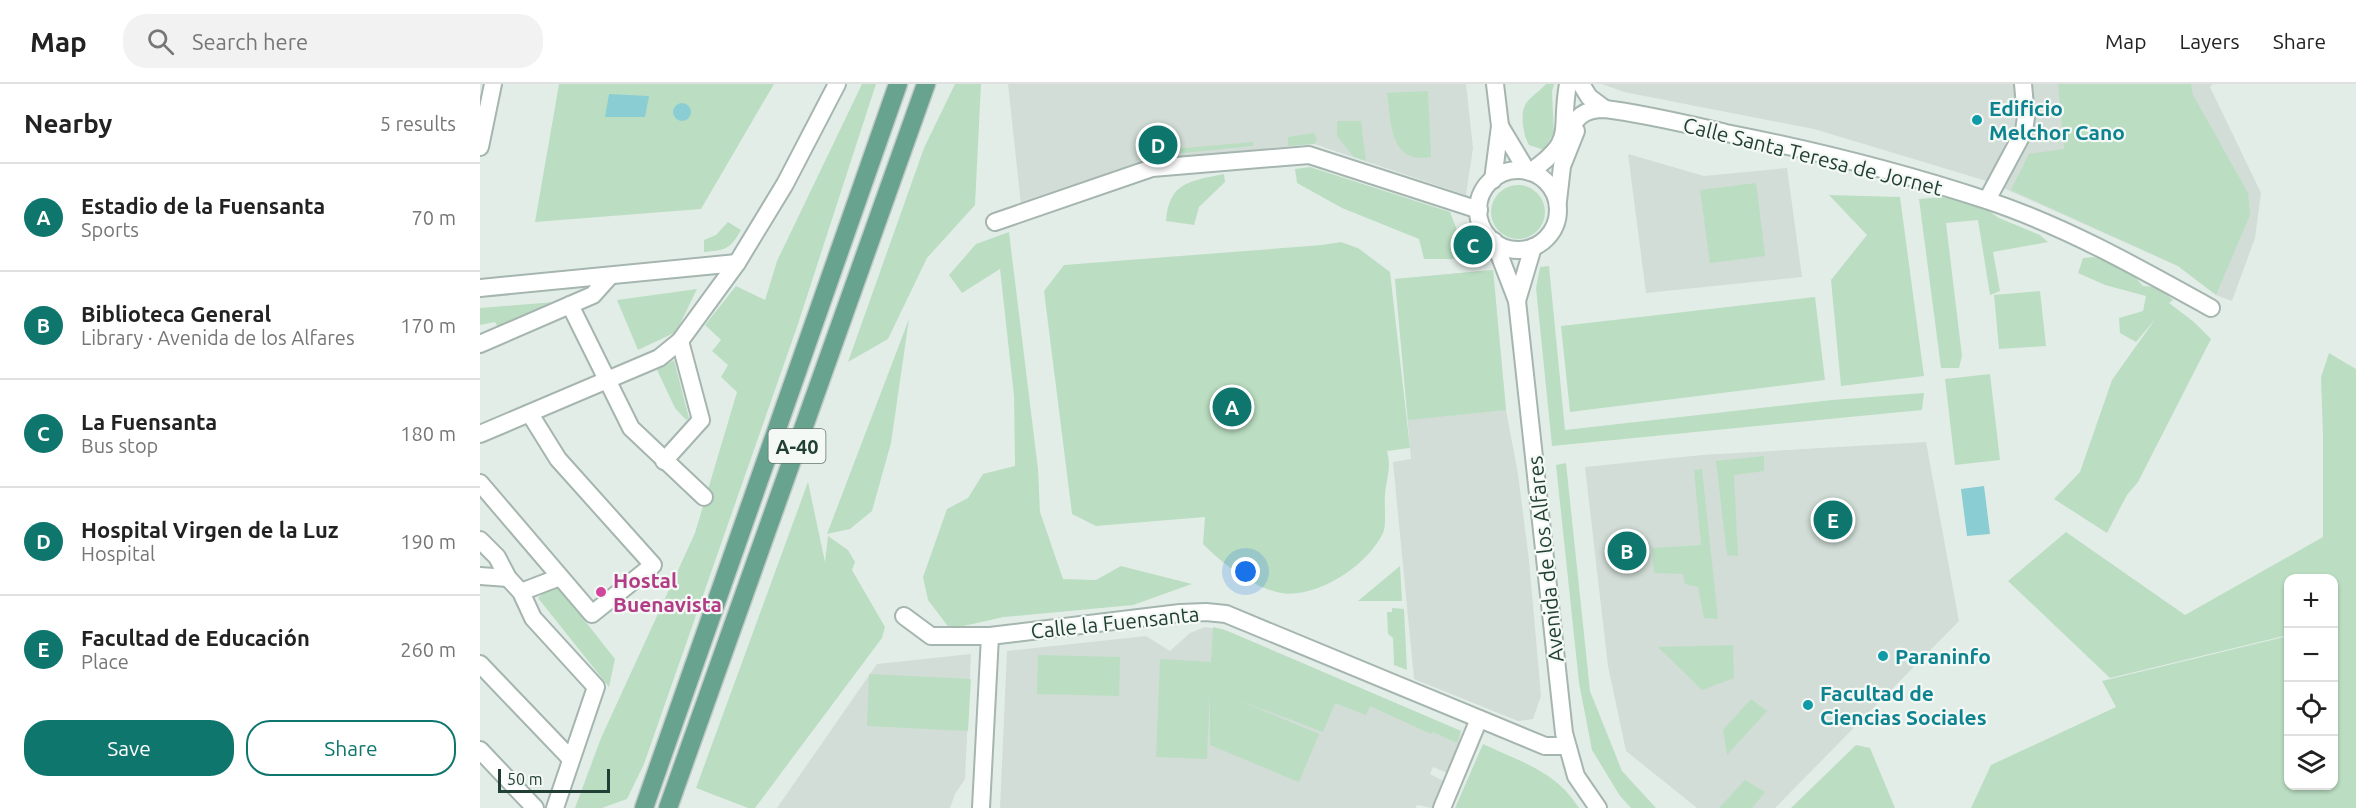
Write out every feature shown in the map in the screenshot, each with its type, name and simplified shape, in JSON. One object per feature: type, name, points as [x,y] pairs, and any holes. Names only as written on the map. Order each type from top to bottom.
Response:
[{"type":"main road","name":"A-40","points":[[644,808],[898,84]]},
{"type":"main road","name":"A-40","points":[[668,808],[916,111],[928,84]]},
{"type":"street","points":[[480,147],[493,84]]},
{"type":"street","points":[[480,435],[658,357],[680,341],[737,263],[785,184],[837,84]]},
{"type":"street","points":[[1493,180],[1500,126],[1495,84]]},
{"type":"street","points":[[1563,140],[1568,84]]},
{"type":"street","points":[[1581,84],[1589,96],[1605,109]]},
{"type":"street","points":[[1987,200],[2024,131],[2026,117],[2023,84]]},
{"type":"street","points":[[1528,172],[1549,159],[1572,124],[1584,112],[1605,109]]},
{"type":"street","points":[[1558,208],[1551,188],[1540,177],[1528,172],[1506,172],[1493,180],[1482,195],[1479,210],[1483,227],[1494,241],[1510,249],[1533,247],[1547,238],[1553,229],[1558,208],[1562,166],[1575,133],[1588,118],[1605,109]]},
{"type":"street","name":"Calle Santa Teresa de Jornet","points":[[1605,109],[1773,142],[1883,169],[1987,200],[2109,252],[2211,308]]},
{"type":"street","points":[[1500,126],[1528,172]]},
{"type":"street","points":[[995,222],[1152,168],[1309,155],[1479,210]]},
{"type":"street","name":"Avenida de los Alfares","points":[[1494,241],[1517,301],[1566,746],[1576,776],[1598,808]]},
{"type":"street","name":"Avenida de los Alfares","points":[[1517,301],[1533,247]]},
{"type":"street","points":[[480,288],[737,263]]},
{"type":"street","points":[[480,344],[593,295],[610,276]]},
{"type":"street","points":[[570,305],[631,428],[663,461],[704,497]]},
{"type":"street","points":[[663,461],[701,420],[680,341]]},
{"type":"street","points":[[480,483],[592,614],[653,565],[558,459],[530,414]]},
{"type":"street","points":[[480,540],[497,557],[508,578],[521,592],[533,618],[596,687],[555,808]]},
{"type":"street","points":[[480,576],[508,578]]},
{"type":"street","points":[[521,592],[560,577]]},
{"type":"street","name":"Calle la Fuensanta","points":[[903,616],[931,636],[990,636],[1180,613],[1226,614],[1545,746],[1566,746]]},
{"type":"street","points":[[981,808],[990,636]]},
{"type":"street","points":[[480,664],[571,759]]},
{"type":"street","points":[[1442,808],[1479,718]]},
{"type":"street","points":[[480,750],[535,808]]},
{"type":"shaded area","points":[[1008,84],[1466,84],[1473,148],[1466,195],[1314,144],[1140,161],[1021,205]]},
{"type":"shaded area","points":[[1602,84],[2213,84],[2210,87],[2261,193],[2255,238],[2232,301],[2216,295],[2178,266],[1990,182],[1814,129],[1624,92]]},
{"type":"shaded area","points":[[1628,154],[1704,176],[1787,168],[1802,277],[1646,293]]},
{"type":"shaded area","points":[[1493,270],[1506,410],[1518,474],[1529,560],[1541,696],[1533,719],[1518,721],[1414,679],[1393,462],[1411,459],[1395,279]]},
{"type":"shaded area","points":[[1926,442],[1959,621],[1775,808],[1697,808],[1626,751],[1608,666],[1585,467],[1702,455]]},
{"type":"shaded area","points":[[1205,627],[1225,630],[1461,731],[1459,744],[1447,773],[1433,767],[1430,774],[1444,781],[1432,808],[1417,805],[1416,808],[1000,808],[1007,651],[1146,636],[1170,651],[1190,633]]},
{"type":"shaded area","points":[[971,654],[965,779],[955,794],[950,808],[777,808],[877,664]]},
{"type":"green space","points":[[559,84],[774,84],[701,209],[535,222]]},
{"type":"green space","points":[[862,84],[876,84],[797,327],[644,764],[627,799],[602,808],[575,808],[601,738],[695,533],[737,392],[721,377],[728,365],[712,351],[721,340],[705,325],[736,286],[765,300],[777,261]]},
{"type":"green space","points":[[955,84],[981,84],[975,205],[927,258],[888,339],[848,362],[924,148]]},
{"type":"green space","points":[[1546,84],[1554,84],[1552,92],[1554,133],[1544,150],[1529,145],[1524,133],[1523,110],[1528,101]]},
{"type":"green space","points":[[2058,84],[2191,84],[2193,95],[2248,193],[2250,215],[2216,295],[2178,266],[2011,190],[2029,154],[2064,149]]},
{"type":"green space","points":[[1428,91],[1431,157],[1417,158],[1407,154],[1395,138],[1387,93]]},
{"type":"green space","points":[[1337,121],[1361,121],[1366,161],[1354,157],[1337,136]]},
{"type":"green space","points":[[1314,133],[1317,139],[1314,144],[1288,146],[1288,137]]},
{"type":"green space","points":[[1252,142],[1254,144],[1252,146],[1163,155],[1161,152],[1163,150]]},
{"type":"green space","points":[[1310,167],[1450,212],[1459,235],[1464,259],[1424,259],[1419,239],[1342,208],[1297,183],[1295,169]]},
{"type":"green space","points":[[1224,174],[1225,182],[1199,207],[1194,225],[1166,221],[1172,198],[1183,185]]},
{"type":"green space","points":[[1756,183],[1765,256],[1710,263],[1700,190]]},
{"type":"green space","points":[[1518,185],[1528,187],[1537,193],[1543,202],[1545,212],[1543,222],[1537,231],[1528,237],[1518,239],[1508,237],[1499,231],[1493,222],[1491,212],[1493,202],[1499,193],[1508,187]]},
{"type":"green space","points":[[1829,195],[1900,197],[1924,376],[1841,386],[1831,280],[1867,235]]},
{"type":"green space","points":[[1942,197],[1976,202],[1999,218],[2040,235],[2048,242],[1993,252],[2000,291],[1990,295],[1978,220],[1946,223],[1962,356],[1959,368],[1941,368],[1919,199]]},
{"type":"green space","points":[[728,222],[741,230],[734,242],[726,248],[704,252],[704,240],[716,235]]},
{"type":"green space","points":[[1009,232],[1038,469],[1040,512],[1063,579],[1096,580],[1121,566],[1192,584],[1133,605],[1004,617],[950,629],[928,600],[923,577],[947,509],[968,498],[983,474],[1015,466],[1014,396],[1000,269],[962,293],[949,275],[976,244]]},
{"type":"green space","points":[[1341,242],[1358,248],[1390,272],[1410,448],[1387,451],[1389,468],[1384,529],[1376,545],[1366,557],[1354,568],[1325,585],[1310,591],[1281,593],[1249,580],[1229,567],[1203,544],[1205,517],[1096,526],[1072,514],[1044,291],[1064,265]]},
{"type":"green space","points":[[2094,257],[2128,269],[2143,286],[2158,287],[2173,300],[2169,303],[2194,322],[2211,339],[2138,482],[2127,495],[2107,533],[2054,499],[2080,472],[2112,380],[2156,318],[2136,342],[2120,333],[2119,318],[2143,311],[2146,296],[2105,285],[2078,273],[2083,258]]},
{"type":"green space","points":[[1549,266],[1565,430],[1832,400],[1924,393],[1922,410],[1552,446],[1536,288],[1540,267]]},
{"type":"green space","points":[[1493,270],[1506,410],[1408,420],[1395,279]]},
{"type":"green space","points":[[697,289],[676,332],[638,350],[617,300]]},
{"type":"green space","points":[[2040,291],[2046,346],[1999,349],[1994,295]]},
{"type":"green space","points":[[1815,297],[1825,380],[1570,412],[1561,326]]},
{"type":"green space","points":[[555,302],[499,329],[495,322],[480,325],[480,308]]},
{"type":"green space","points":[[909,319],[891,443],[872,511],[850,529],[827,534]]},
{"type":"green space","points":[[2329,353],[2356,369],[2356,808],[1971,808],[1991,765],[2116,707],[2102,681],[2284,637],[2284,790],[2338,790],[2338,574],[2284,574],[2284,636],[2110,678],[2008,581],[2066,532],[2185,615],[2323,537],[2321,377]]},
{"type":"green space","points":[[674,360],[689,418],[686,420],[675,408],[657,370]]},
{"type":"green space","points":[[1990,374],[2000,460],[1955,465],[1945,379]]},
{"type":"green space","points":[[1764,456],[1764,471],[1734,475],[1738,556],[1727,555],[1716,461]]},
{"type":"green space","points":[[1566,463],[1590,691],[1622,771],[1656,808],[1631,808],[1620,796],[1592,750],[1579,683],[1556,465]]},
{"type":"green space","points":[[1702,469],[1718,619],[1704,618],[1698,587],[1685,584],[1683,574],[1654,573],[1652,548],[1701,545],[1694,470]]},
{"type":"green space","points":[[808,482],[825,562],[828,536],[848,550],[855,562],[852,570],[885,627],[882,638],[755,808],[748,808],[696,788]]},
{"type":"green space","points":[[1400,566],[1402,601],[1358,601]]},
{"type":"green space","points":[[555,583],[615,659],[609,687],[538,598]]},
{"type":"green space","points":[[1392,608],[1404,609],[1407,670],[1394,665],[1393,638],[1388,634],[1387,612],[1392,612]]},
{"type":"green space","points":[[1213,627],[1225,630],[1461,731],[1457,743],[1433,732],[1431,734],[1370,706],[1366,715],[1335,703],[1323,732],[1238,700],[1319,734],[1299,782],[1210,745],[1210,689],[1207,759],[1156,757],[1160,659],[1211,662]]},
{"type":"green space","points":[[1733,645],[1734,678],[1702,690],[1658,647]]},
{"type":"green space","points":[[1038,655],[1120,657],[1119,696],[1037,694]]},
{"type":"green space","points":[[869,674],[971,679],[968,731],[867,726]]},
{"type":"green space","points":[[1751,699],[1767,711],[1727,755],[1723,730]]},
{"type":"green space","points":[[1483,744],[1549,776],[1570,795],[1579,808],[1455,808]]},
{"type":"green space","points":[[1856,745],[1870,748],[1895,808],[1791,808]]},
{"type":"green space","points":[[1745,780],[1765,792],[1752,808],[1719,808]]},
{"type":"water","points":[[609,94],[649,96],[645,117],[605,117]]},
{"type":"water","points":[[678,103],[686,103],[691,108],[689,119],[678,121],[673,116],[673,108]]},
{"type":"water","points":[[1984,486],[1990,534],[1967,536],[1961,489]]},
{"type":"place","name":"Edificio Melchor Cano","points":[[1977,120]]},
{"type":"place","name":"Hospital Virgen de la Luz","points":[[1158,145]]},
{"type":"place","name":"La Fuensanta","points":[[1473,245]]},
{"type":"place","name":"Estadio de la Fuensanta","points":[[1232,407]]},
{"type":"place","name":"Facultad de Educación","points":[[1833,520]]},
{"type":"place","name":"Biblioteca General","points":[[1627,551]]},
{"type":"place","name":"Hostal Buenavista","points":[[601,592]]},
{"type":"place","name":"Paraninfo","points":[[1883,656]]},
{"type":"place","name":"Facultad de Ciencias Sociales","points":[[1808,705]]}]
